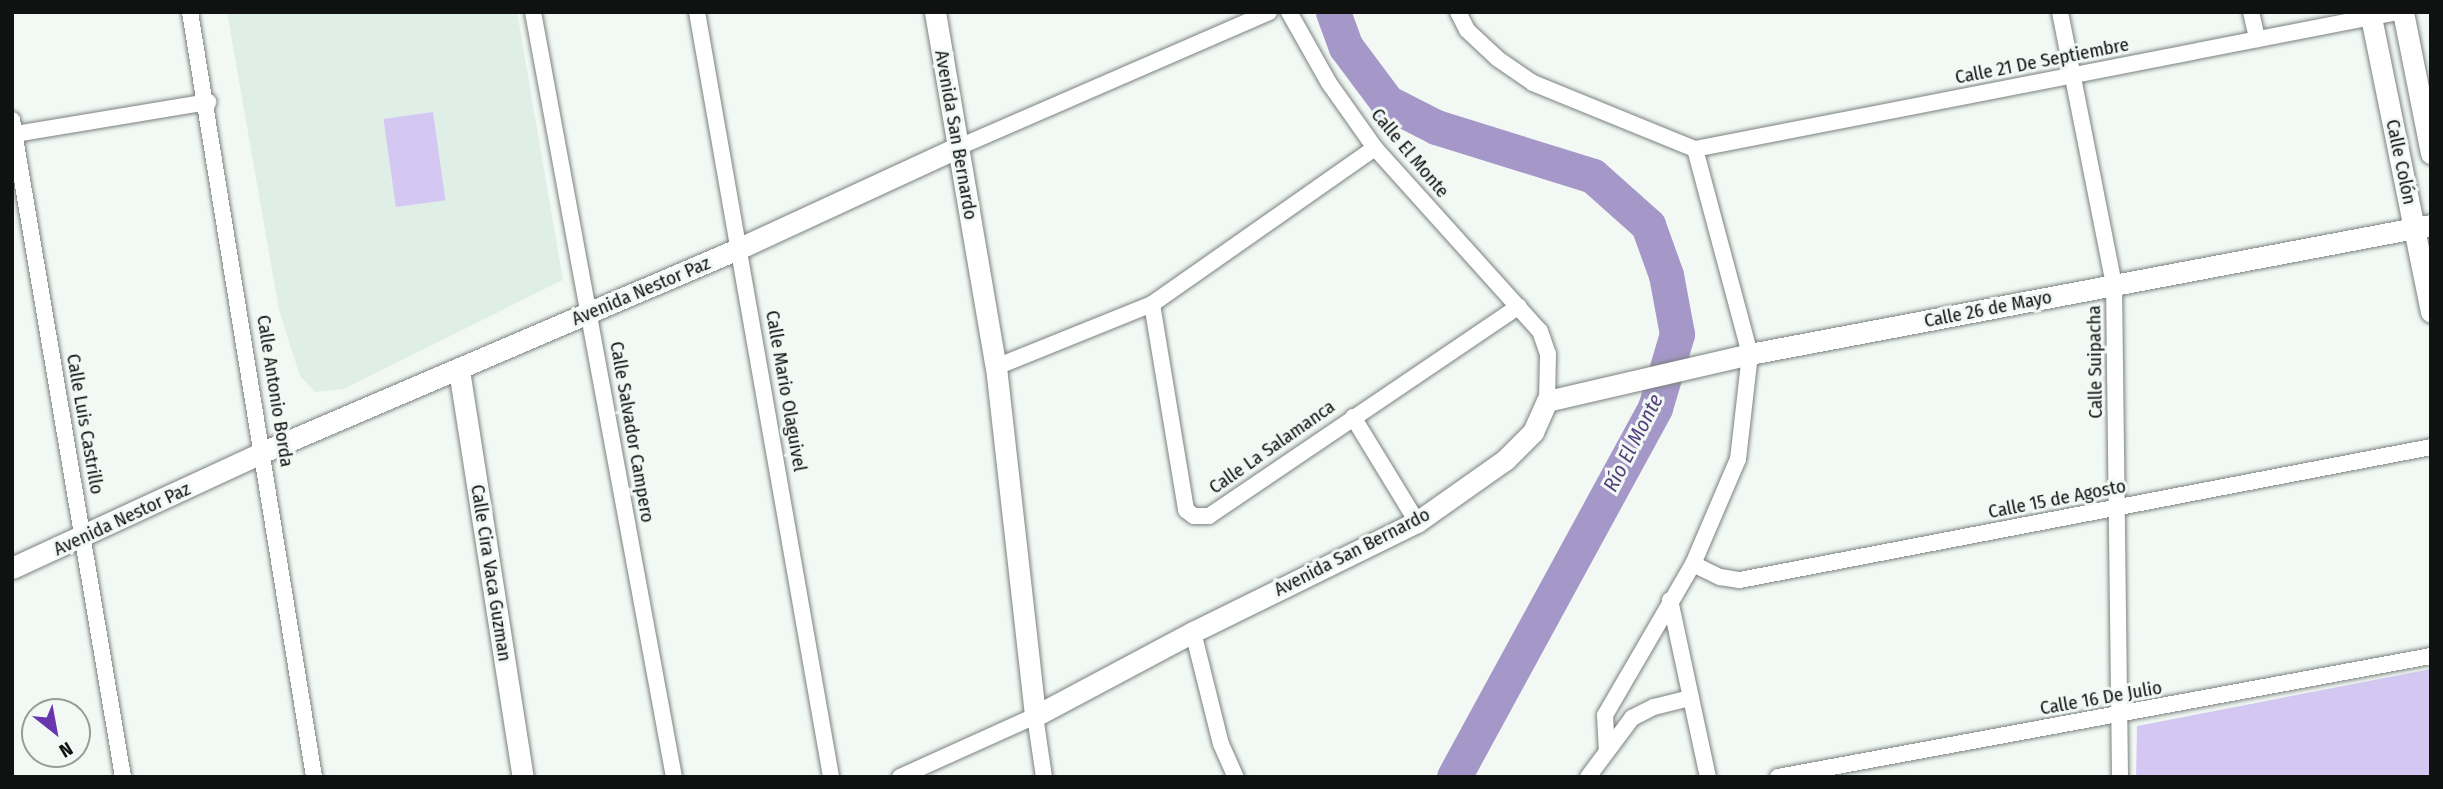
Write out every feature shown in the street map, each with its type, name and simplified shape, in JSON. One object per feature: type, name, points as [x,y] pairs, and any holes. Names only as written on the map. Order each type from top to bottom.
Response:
[{"type":"street","name":"Calle Antonio Borda","points":[[190,12],[208,102],[314,777]]},
{"type":"street","name":"Calle Salvador Campero","points":[[533,12],[674,777]]},
{"type":"street","name":"Calle Mario Olaguivel","points":[[697,12],[831,777]]},
{"type":"street","name":"Avenida San Bernardo","points":[[935,12],[996,367],[1044,777]]},
{"type":"street","name":"Avenida Nestor Paz","points":[[12,568],[83,538],[263,452],[740,248],[958,147],[1269,12]]},
{"type":"street","name":"Calle El Monte","points":[[1289,12],[1329,83],[1375,148],[1519,306]]},
{"type":"street","points":[[1458,12],[1467,30],[1498,59],[1533,83],[1695,149],[1749,354],[1738,458],[1693,564],[1605,715],[1606,750]]},
{"type":"street","name":"Calle Suipacha","points":[[2060,12],[2114,285],[2120,777]]},
{"type":"street","points":[[2251,12],[2257,39]]},
{"type":"street","name":"Calle 21 De Septiembre","points":[[1695,149],[2074,76],[2370,15],[2397,12]]},
{"type":"street","name":"Calle Colón","points":[[2403,12],[2428,122],[2431,153]]},
{"type":"street","name":"Calle Colón","points":[[2370,15],[2423,227],[2431,312]]},
{"type":"street","points":[[13,127],[208,102]]},
{"type":"street","name":"Calle Luis Castrillo","points":[[13,127],[123,777]]},
{"type":"street","points":[[996,367],[1152,304],[1375,148]]},
{"type":"street","name":"Calle 26 de Mayo","points":[[1547,401],[1704,367],[1749,354],[2423,227]]},
{"type":"street","name":"Calle La Salamanca","points":[[1152,304],[1186,510],[1194,516],[1209,516],[1519,306]]},
{"type":"street","name":"Avenida San Bernardo","points":[[900,777],[1035,716],[1193,632],[1417,522],[1505,460],[1533,432],[1547,401],[1548,354],[1540,331],[1519,306]]},
{"type":"street","name":"Calle Cira Vaca Guzman","points":[[459,370],[523,777]]},
{"type":"street","points":[[1353,417],[1417,522]]},
{"type":"street","name":"Calle 15 de Agosto","points":[[1693,564],[1720,577],[1740,580],[2431,447]]},
{"type":"street","points":[[1670,600],[1708,777]]},
{"type":"street","points":[[1193,632],[1221,744],[1236,777]]},
{"type":"street","name":"Calle 16 De Julio","points":[[1778,777],[2120,716],[2431,656]]},
{"type":"street","points":[[1588,777],[1632,718],[1654,706],[1691,698]]},
{"type":"shaded area","points":[[227,12],[517,12],[563,280],[344,389],[315,392],[300,376],[279,310]]},
{"type":"shaded area","points":[[433,112],[445,200],[396,207],[383,119]]},
{"type":"shaded area","points":[[2431,669],[2431,777],[2136,777],[2137,726]]},
{"type":"waterway","name":"Río El Monte","points":[[1333,12],[1346,47],[1387,102],[1436,127],[1593,176],[1648,225],[1666,275],[1677,334],[1655,408],[1454,777]]}]
